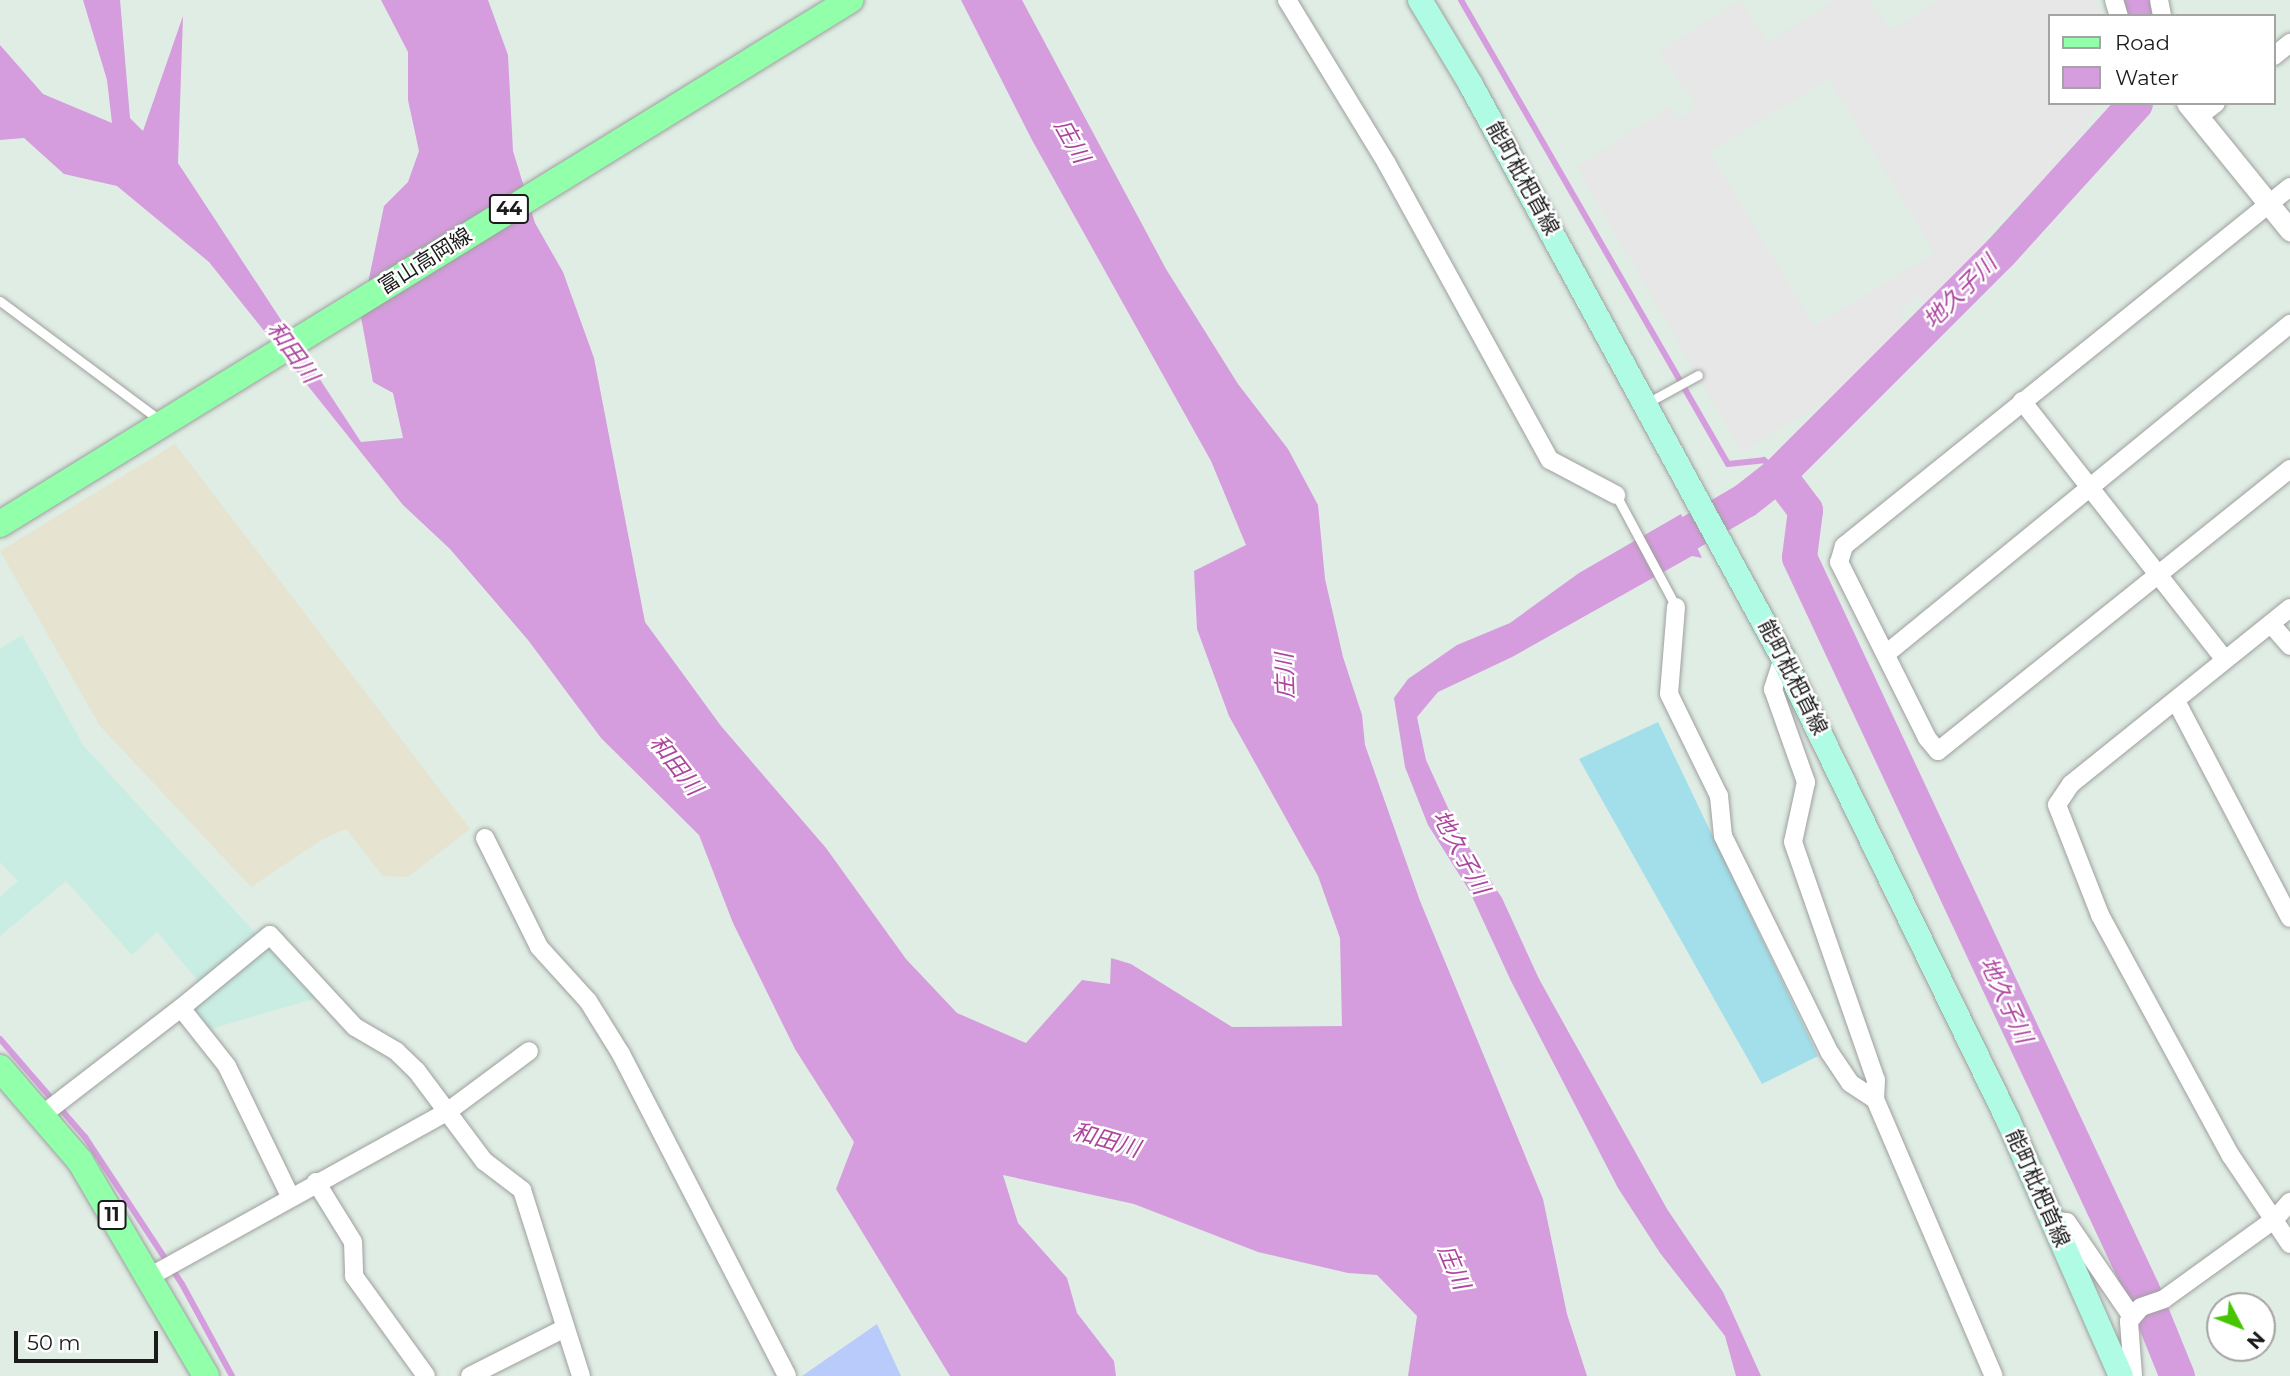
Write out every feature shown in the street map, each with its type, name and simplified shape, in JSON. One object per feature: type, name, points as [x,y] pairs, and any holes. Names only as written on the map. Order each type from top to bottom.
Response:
[{"type":"main road","name":"富山高岡線","points":[[0,524],[850,0]]},
{"type":"main road","name":"能町枇杷首線","points":[[1420,0],[1654,399],[1676,458],[1783,658],[1917,928],[2122,1376]]},
{"type":"main road","name":"11","points":[[0,1068],[80,1161],[206,1376]]},
{"type":"street","points":[[1287,0],[1387,164],[1550,460],[1616,495]]},
{"type":"street","points":[[2276,54],[2290,43]]},
{"type":"street","points":[[2201,108],[2290,230]]},
{"type":"street","points":[[2290,187],[1844,546],[1839,562],[1927,738],[1938,751],[2290,469]]},
{"type":"street","points":[[1886,654],[2290,324]]},
{"type":"street","points":[[2022,401],[2225,660]]},
{"type":"street","points":[[1676,607],[1669,694],[1719,796],[1723,836],[1830,1053],[1850,1083],[1875,1099]]},
{"type":"street","points":[[2290,608],[2071,784],[2057,805],[2100,915],[2231,1156],[2290,1244]]},
{"type":"street","points":[[2271,624],[2290,646]]},
{"type":"street","points":[[1783,658],[1773,689],[1805,782],[1793,842],[1877,1080],[1875,1099],[1994,1376]]},
{"type":"street","points":[[2176,701],[2290,918]]},
{"type":"street","points":[[485,838],[539,947],[588,1001],[621,1054],[787,1376]]},
{"type":"street","points":[[42,1115],[181,1008],[270,935],[355,1027],[396,1051],[416,1070],[484,1161],[523,1190],[581,1376]]},
{"type":"street","points":[[181,1008],[228,1066],[290,1196]]},
{"type":"street","points":[[149,1277],[290,1196],[447,1112],[529,1051]]},
{"type":"street","points":[[316,1182],[353,1242],[354,1276],[426,1376]]},
{"type":"street","points":[[2132,1317],[2275,1219],[2290,1202]]},
{"type":"street","points":[[2052,1220],[2067,1222],[2132,1317],[2133,1376]]},
{"type":"street","points":[[470,1376],[565,1328]]},
{"type":"lane","points":[[0,301],[165,421]]},
{"type":"lane","points":[[1654,399],[1698,375]]},
{"type":"lane","points":[[1616,495],[1676,607]]},
{"type":"shaded area","points":[[1740,0],[1768,42],[1836,0],[1869,0],[1890,30],[1939,0],[2095,0],[2100,14],[2048,14],[2048,105],[2096,105],[2084,131],[2044,180],[1983,235],[1991,245],[1929,306],[1917,295],[1899,314],[1910,325],[1835,394],[1742,453],[1577,167],[1670,106],[1679,119],[1696,107],[1659,52]],"holes":[[[1829,79],[1935,253],[1815,326],[1709,152]]]},
{"type":"shaded area","points":[[175,444],[470,829],[408,877],[383,876],[346,829],[323,839],[251,887],[100,726],[0,551]]},
{"type":"shaded area","points":[[22,635],[83,745],[258,936],[199,982],[157,932],[132,955],[66,881],[0,936],[0,897],[18,881],[0,862],[0,649]]},
{"type":"shaded area","points":[[1658,722],[1818,1056],[1762,1084],[1579,759]]},
{"type":"shaded area","points":[[271,944],[317,998],[207,1030],[190,1010]]},
{"type":"shaded area","points":[[877,1324],[901,1376],[802,1376]]},
{"type":"water","points":[[83,0],[120,0],[130,118],[143,131],[183,16],[178,163],[361,442],[403,438],[393,393],[373,382],[361,317],[384,206],[408,182],[419,151],[408,100],[408,52],[381,0],[488,0],[508,55],[513,151],[535,223],[563,272],[594,358],[645,622],[721,726],[826,848],[906,959],[957,1013],[1026,1043],[1082,980],[1110,984],[1111,958],[1131,964],[1232,1027],[1342,1026],[1340,938],[1318,876],[1229,716],[1197,629],[1194,571],[1246,545],[1211,461],[1032,140],[961,0],[1022,0],[1166,269],[1238,384],[1288,449],[1318,505],[1325,579],[1343,657],[1362,715],[1365,745],[1420,901],[1543,1199],[1567,1314],[1587,1376],[1408,1376],[1417,1316],[1377,1275],[1348,1273],[1258,1252],[1134,1204],[1003,1175],[1018,1223],[1067,1278],[1077,1313],[1114,1361],[1116,1376],[950,1376],[836,1189],[854,1142],[795,1049],[733,923],[699,835],[601,738],[528,640],[450,549],[403,505],[209,262],[117,186],[64,174],[24,138],[0,140],[0,45],[43,94],[112,123],[107,80]]},
{"type":"water","points":[[1681,514],[1702,558],[1692,556],[1512,657],[1438,692],[1417,717],[1426,760],[1459,832],[1502,898],[1539,979],[1667,1209],[1723,1292],[1761,1376],[1736,1376],[1725,1336],[1660,1253],[1618,1188],[1511,981],[1469,890],[1428,825],[1405,767],[1394,698],[1408,679],[1457,645],[1510,623],[1579,573]]},
{"type":"waterway","points":[[1461,0],[1728,464],[1764,460],[1778,474]]},
{"type":"waterway","name":"地久子川","points":[[2138,0],[2142,14]]},
{"type":"waterway","name":"地久子川","points":[[1649,556],[1745,500],[1778,474],[2000,252],[2133,105]]},
{"type":"waterway","name":"地久子川","points":[[1778,474],[1805,510],[1799,557],[2142,1290],[2177,1376]]},
{"type":"waterway","points":[[0,1039],[85,1137],[182,1284],[232,1376]]},
{"type":"water label","name":"庄川","points":[[1072,141]]},
{"type":"water label","name":"和田川","points":[[293,352]]},
{"type":"water label","name":"庄川","points":[[1285,676]]},
{"type":"water label","name":"和田川","points":[[676,765]]},
{"type":"water label","name":"和田川","points":[[1106,1140]]},
{"type":"water label","name":"庄川","points":[[1454,1267]]}]
